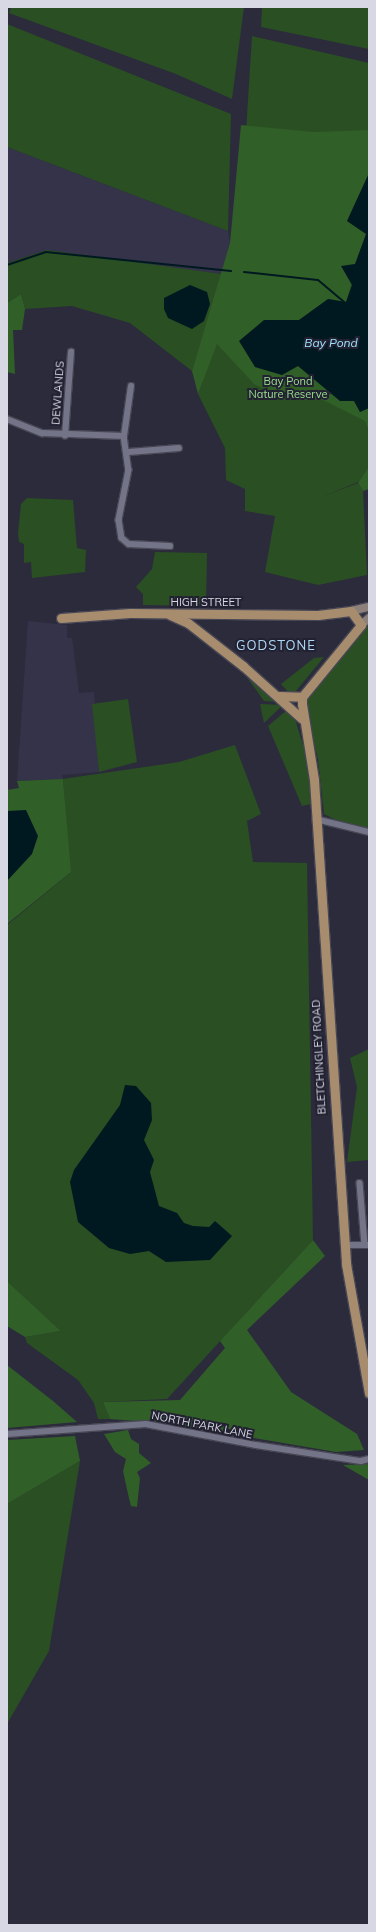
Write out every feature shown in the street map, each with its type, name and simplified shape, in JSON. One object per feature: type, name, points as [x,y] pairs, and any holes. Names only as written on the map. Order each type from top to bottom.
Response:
[{"type":"main road","points":[[360,625],[351,611],[369,607]]},
{"type":"main road","name":"HIGH STREET","points":[[61,618],[168,614],[318,615],[351,611]]},
{"type":"main road","points":[[168,614],[193,626],[279,696],[302,719]]},
{"type":"main road","points":[[193,626],[201,614]]},
{"type":"main road","points":[[302,719],[302,697],[360,625],[369,618]]},
{"type":"main road","points":[[279,696],[302,697]]},
{"type":"main road","name":"BLETCHINGLEY ROAD","points":[[302,719],[312,753],[344,1245],[369,1393]]},
{"type":"street","name":"DEWLANDS","points":[[64,436],[71,352]]},
{"type":"street","points":[[131,386],[124,436],[129,452],[119,520],[122,538],[130,544],[170,546]]},
{"type":"street","name":"DEWLANDS","points":[[7,419],[42,433],[64,436],[124,436]]},
{"type":"street","points":[[129,452],[179,448]]},
{"type":"street","points":[[316,819],[369,832]]},
{"type":"street","points":[[344,1245],[367,1244],[360,1183]]},
{"type":"street","name":"NORTH PARK LANE","points":[[7,1434],[146,1424],[256,1446],[361,1461],[369,1458]]},
{"type":"shaded area","points":[[7,147],[228,231],[230,243],[222,274],[47,250],[7,263]]},
{"type":"shaded area","points":[[28,621],[67,625],[67,638],[72,638],[79,693],[94,692],[99,772],[62,775],[63,779],[17,781]]},
{"type":"green space","points":[[11,7],[244,7],[232,99],[176,74],[9,13]]},
{"type":"green space","points":[[262,7],[369,7],[369,49],[261,27]]},
{"type":"green space","points":[[7,24],[231,114],[228,231],[7,147]]},
{"type":"green space","name":"Bay Pond Nature Reserve","points":[[252,36],[369,63],[369,479],[363,480],[324,496],[358,483],[363,491],[367,575],[318,585],[265,572],[275,516],[245,511],[245,489],[226,480],[225,448],[198,394],[237,275]]},
{"type":"green space","points":[[241,125],[314,132],[369,130],[369,173],[347,221],[366,234],[346,302],[328,299],[299,320],[264,320],[255,367],[282,375],[298,366],[340,400],[354,401],[360,412],[369,408],[369,431],[365,421],[323,400],[287,400],[254,384],[217,344],[198,394],[192,371],[230,243]]},
{"type":"green space","points":[[47,250],[222,274],[192,371],[130,323],[72,306],[25,309],[21,294],[7,303],[7,263]]},
{"type":"green space","points":[[21,294],[25,309],[22,330],[13,330],[15,374],[7,372],[7,303]]},
{"type":"green space","points":[[369,467],[369,489],[363,491],[358,483]]},
{"type":"green space","points":[[27,498],[73,500],[77,548],[86,550],[85,572],[32,578],[31,562],[24,563],[24,544],[19,542],[18,533],[21,504]]},
{"type":"green space","points":[[155,552],[207,553],[206,606],[143,605],[143,594],[136,587],[152,569]]},
{"type":"green space","points":[[369,621],[369,830],[342,823],[324,814],[318,759],[304,704],[307,695]]},
{"type":"green space","points":[[324,657],[296,691],[289,693],[281,684],[314,658]]},
{"type":"green space","points":[[246,676],[268,691],[280,702],[264,701]]},
{"type":"green space","points":[[128,699],[137,762],[99,772],[92,704]]},
{"type":"green space","points":[[260,704],[283,705],[264,723]]},
{"type":"green space","points":[[287,710],[296,722],[309,765],[311,804],[302,806],[268,726]]},
{"type":"green space","points":[[235,745],[261,814],[247,821],[253,862],[307,863],[313,1240],[167,1399],[103,1402],[110,1419],[98,1419],[94,1403],[78,1380],[27,1343],[25,1337],[61,1331],[7,1281],[7,925],[70,873],[63,779],[179,762]]},
{"type":"green space","points":[[63,779],[71,872],[7,924],[7,790],[19,788],[17,781]]},
{"type":"green space","points":[[369,1049],[369,1160],[347,1162],[357,1087],[350,1058]]},
{"type":"green space","points":[[313,1240],[325,1256],[247,1330],[291,1392],[357,1434],[364,1450],[336,1452],[173,1424],[110,1419],[103,1402],[180,1400],[225,1348],[220,1341]]},
{"type":"green space","points":[[7,1281],[61,1331],[25,1337],[7,1326]]},
{"type":"green space","points":[[7,1365],[53,1401],[77,1422],[7,1428]]},
{"type":"green space","points":[[128,1430],[131,1439],[139,1444],[139,1453],[151,1463],[137,1472],[140,1478],[137,1507],[131,1506],[128,1494],[123,1471],[126,1459],[115,1452],[104,1434]]},
{"type":"green space","points":[[75,1436],[80,1461],[7,1504],[7,1440]]},
{"type":"green space","points":[[80,1461],[49,1651],[7,1724],[7,1504]]},
{"type":"green space","points":[[369,1464],[369,1480],[343,1465]]},
{"type":"water","name":"Bay Pond","points":[[369,173],[369,408],[360,412],[354,401],[340,401],[298,366],[282,375],[255,367],[239,341],[264,320],[299,320],[328,299],[346,302],[352,285],[341,266],[355,264],[366,234],[347,221]]},
{"type":"water","points":[[190,285],[207,292],[210,304],[204,321],[192,329],[168,318],[164,309],[164,298]]},
{"type":"water","points":[[26,810],[38,836],[32,854],[7,881],[7,811]]},
{"type":"water","points":[[125,1085],[136,1086],[151,1103],[152,1120],[144,1140],[154,1160],[150,1172],[159,1206],[177,1213],[184,1223],[193,1226],[209,1227],[215,1221],[232,1236],[210,1260],[166,1262],[149,1251],[130,1254],[109,1248],[78,1222],[70,1182],[74,1170],[120,1105]]},
{"type":"waterway","points":[[7,265],[46,252],[231,271]]},
{"type":"waterway","points":[[244,272],[318,280],[347,304]]},
{"type":"district","name":"GODSTONE","points":[[276,645]]}]
